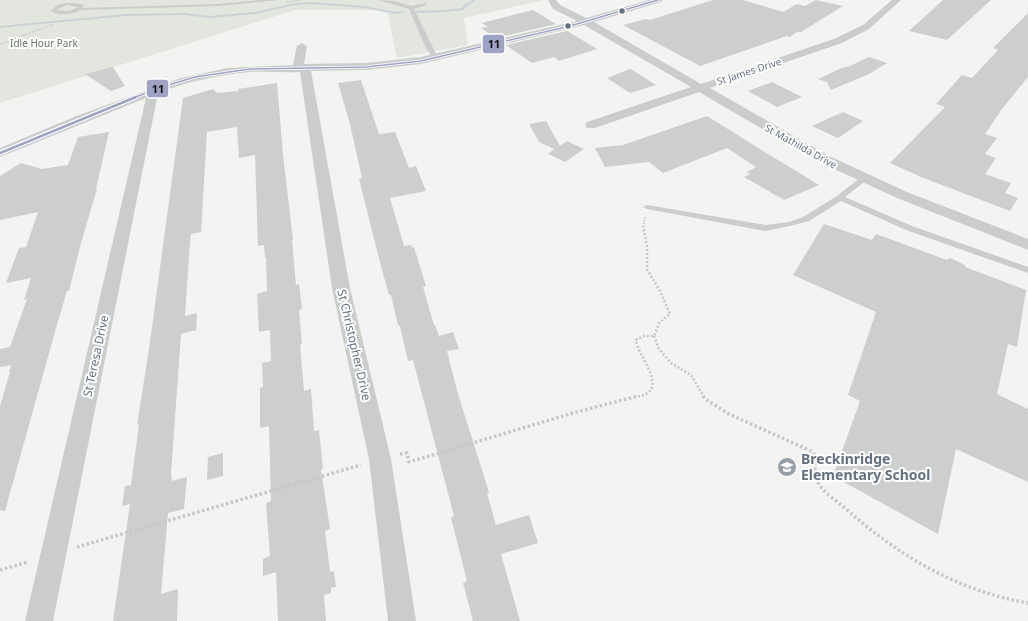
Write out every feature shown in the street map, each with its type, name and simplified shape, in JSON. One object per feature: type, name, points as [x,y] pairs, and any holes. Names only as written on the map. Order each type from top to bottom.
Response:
[{"type":"street","name":"St Mathilda Drive","points":[[552,0],[556,7],[586,22],[795,144],[864,179],[1028,245]]},
{"type":"street","points":[[0,153],[153,91],[186,80],[222,72],[262,68],[301,69],[374,66],[435,58],[586,22],[658,0]]},
{"type":"street","name":"St James Drive","points":[[591,124],[851,36],[876,20],[897,0]]},
{"type":"street","name":"St Christopher Drive","points":[[302,46],[301,69],[341,288],[380,460],[402,621]]},
{"type":"street","name":"St Teresa Drive","points":[[39,621],[153,91]]},
{"type":"lane","points":[[80,9],[82,7],[81,5],[71,4],[58,7],[53,11],[58,13],[67,13],[80,9],[218,5],[276,0]]},
{"type":"lane","points":[[380,0],[394,2],[411,8],[424,4]]},
{"type":"lane","points":[[411,8],[435,58]]},
{"type":"lane","points":[[647,207],[766,228],[790,224],[806,219],[840,198],[864,179]]},
{"type":"lane","points":[[840,198],[944,242],[1028,270]]},
{"type":"path","points":[[0,44],[53,25]]},
{"type":"path","points":[[647,207],[643,226],[647,246],[647,269],[660,291],[670,314],[665,316],[656,326],[654,336],[659,349],[671,363],[691,375],[705,399],[729,414],[813,452],[815,456],[813,464],[814,474],[819,486],[874,533],[904,553],[977,591],[1028,603]]},
{"type":"path","points":[[0,570],[380,460],[407,453],[409,462],[595,407],[647,394],[652,387],[652,382],[636,345],[636,340],[644,336],[654,336]]},
{"type":"green space","name":"Idle Hour Park","points":[[0,0],[544,0],[464,18],[468,45],[397,58],[387,10],[295,10],[0,103]]},
{"type":"building","points":[[713,0],[743,0],[783,12],[797,4],[805,6],[816,0],[843,6],[801,32],[797,32],[790,37],[787,36],[700,66],[623,25],[646,19],[650,20]]},
{"type":"building","points":[[943,0],[991,0],[947,40],[909,31]]},
{"type":"building","points":[[533,10],[556,24],[496,38],[481,28],[488,27],[482,23]]},
{"type":"building","points":[[1028,13],[1028,77],[1002,109],[985,134],[997,138],[985,154],[996,158],[985,174],[1011,183],[1005,193],[1018,198],[1010,211],[921,177],[890,163],[945,107],[936,104],[962,75],[972,78],[998,50],[993,48]]},
{"type":"building","points":[[567,31],[597,49],[559,61],[554,57],[532,63],[506,45]]},
{"type":"building","points":[[869,57],[887,63],[869,74],[831,90],[827,82],[818,79],[850,66]]},
{"type":"building","points":[[113,67],[125,86],[111,91],[85,74]]},
{"type":"building","points":[[630,69],[656,85],[630,93],[607,78]]},
{"type":"building","points":[[361,80],[379,134],[395,132],[409,168],[416,166],[426,191],[390,198],[404,246],[411,245],[412,248],[414,247],[426,286],[423,287],[434,325],[439,336],[453,332],[459,349],[447,351],[458,394],[489,492],[487,493],[496,525],[529,515],[538,543],[501,554],[520,621],[473,621],[463,583],[467,581],[451,518],[454,516],[413,360],[408,361],[400,326],[398,325],[391,295],[389,295],[381,266],[359,179],[362,178],[350,124],[338,83]]},
{"type":"building","points":[[772,82],[802,97],[777,107],[748,91]]},
{"type":"building","points":[[277,83],[283,155],[293,240],[296,285],[299,284],[302,309],[299,310],[304,391],[311,389],[314,431],[319,430],[323,469],[321,469],[330,529],[325,531],[330,572],[334,571],[336,587],[331,588],[331,593],[324,595],[326,621],[278,621],[276,572],[263,576],[263,559],[270,556],[266,503],[271,501],[269,426],[260,428],[260,388],[263,387],[262,363],[271,361],[270,330],[259,332],[257,294],[267,291],[266,257],[265,258],[264,245],[258,246],[255,155],[239,158],[237,127],[207,132],[201,232],[191,234],[190,242],[185,316],[197,313],[196,330],[181,334],[171,474],[172,481],[187,477],[184,509],[168,513],[161,594],[178,589],[177,621],[113,621],[130,504],[122,506],[125,486],[131,485],[139,424],[137,425],[149,349],[183,98],[213,89],[217,93],[238,91],[238,89]]},
{"type":"building","points":[[843,112],[863,121],[838,138],[812,126]]},
{"type":"building","points":[[707,116],[819,185],[784,200],[744,177],[750,174],[747,172],[756,167],[727,148],[663,173],[649,162],[605,167],[595,148],[623,145]]},
{"type":"building","points":[[546,121],[560,146],[567,141],[584,149],[565,162],[548,154],[554,149],[539,142],[529,124]]},
{"type":"building","points":[[109,132],[97,189],[69,291],[67,291],[56,328],[5,511],[0,510],[0,406],[11,365],[0,367],[0,349],[10,347],[27,299],[24,300],[31,278],[6,283],[19,248],[26,247],[38,212],[0,220],[0,176],[21,163],[42,169],[68,165],[78,137]]},
{"type":"building","points":[[824,224],[872,240],[876,234],[947,260],[950,258],[965,265],[965,267],[1026,290],[1017,347],[1008,344],[997,394],[1028,409],[1028,482],[956,449],[938,534],[833,476],[860,401],[848,395],[876,312],[793,275]]},
{"type":"building","points":[[223,453],[223,476],[207,480],[208,457]]},
{"type":"waterway","points":[[416,12],[463,9],[475,0]]},
{"type":"waterway","points":[[0,27],[126,15],[184,14],[209,17],[255,13],[295,4],[312,3],[364,7],[395,13],[403,12]]},
{"type":"transit line","name":"11","points":[[0,153],[95,113],[165,86],[195,77],[250,69],[366,67],[421,61],[570,26],[658,0]]},
{"type":"place","name":"Breckinridge Elementary School","points":[[787,467]]}]
